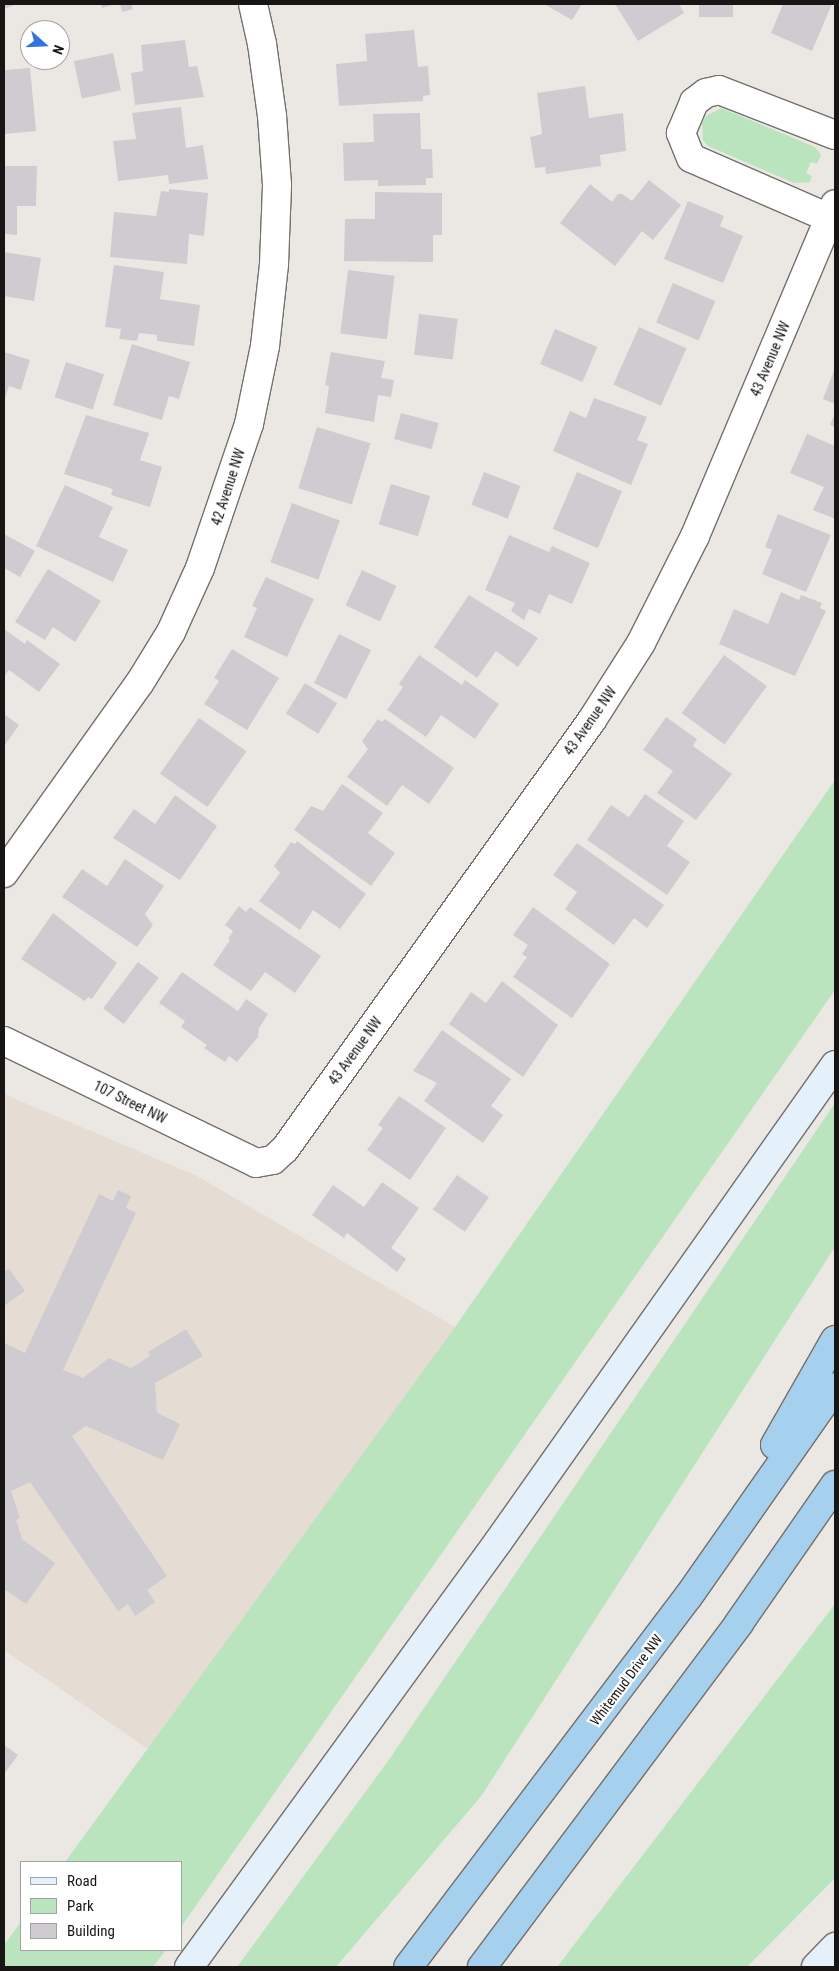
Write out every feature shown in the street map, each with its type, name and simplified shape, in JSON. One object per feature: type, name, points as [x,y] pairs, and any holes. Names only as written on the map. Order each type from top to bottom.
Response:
[{"type":"highway","points":[[688,1597],[835,1340]]},
{"type":"highway","name":"Whitemud Drive NW","points":[[408,1967],[688,1597],[835,1387]]},
{"type":"highway","points":[[482,1967],[739,1623],[835,1485]]},
{"type":"highway","points":[[739,1623],[835,1515]]},
{"type":"street","name":"42 Avenue NW","points":[[4,873],[138,684],[171,632],[200,568],[249,424],[265,346],[274,264],[277,185],[262,44],[253,4]]},
{"type":"street","name":"43 Avenue NW","points":[[256,1163],[273,1160],[285,1150],[616,686],[660,609],[695,536],[832,211],[691,158],[681,133],[694,102],[706,93],[719,90],[835,135]]},
{"type":"street","name":"107 Street NW","points":[[4,1041],[256,1163]]},
{"type":"street","points":[[189,1967],[498,1542],[835,1065]]},
{"type":"street","points":[[816,1967],[835,1947]]},
{"type":"shaded area","points":[[4,1094],[197,1176],[455,1327],[148,1749],[4,1650]]},
{"type":"green space","points":[[721,108],[815,147],[821,155],[817,164],[811,162],[806,173],[812,176],[810,182],[794,183],[708,146],[703,140],[702,123],[706,116]]},
{"type":"green space","points":[[835,780],[835,990],[182,1926],[182,1861],[66,1861],[455,1327]]},
{"type":"green space","points":[[835,1103],[835,1247],[482,1795],[336,1967],[237,1967],[388,1761]]},
{"type":"green space","points":[[835,1604],[835,1878],[747,1967],[557,1967]]},
{"type":"green space","points":[[20,1923],[20,1951],[165,1951],[153,1967],[4,1967],[4,1945]]},
{"type":"building","points":[[4,4],[17,4],[4,9]]},
{"type":"building","points":[[101,4],[115,4],[102,8]]},
{"type":"building","points":[[120,4],[131,4],[133,9],[122,12]]},
{"type":"building","points":[[544,4],[582,4],[572,20]]},
{"type":"building","points":[[615,4],[679,4],[684,13],[638,41]]},
{"type":"building","points":[[699,4],[733,4],[733,17],[699,17]]},
{"type":"building","points":[[783,4],[832,4],[812,51],[771,33]]},
{"type":"building","points":[[414,30],[418,67],[428,66],[430,95],[423,96],[423,101],[339,106],[336,64],[367,61],[365,34]]},
{"type":"building","points":[[185,40],[189,67],[197,66],[204,97],[135,105],[131,73],[143,71],[141,45]]},
{"type":"building","points":[[113,53],[121,90],[82,98],[74,61]]},
{"type":"building","points":[[4,70],[30,70],[36,131],[4,134]]},
{"type":"building","points":[[585,86],[589,118],[623,113],[626,151],[600,155],[601,166],[546,174],[545,167],[535,168],[530,137],[542,134],[537,93]]},
{"type":"building","points":[[181,107],[186,148],[203,145],[208,179],[169,184],[168,175],[118,181],[113,141],[136,139],[132,113]]},
{"type":"building","points":[[420,113],[421,149],[432,149],[433,178],[426,178],[426,185],[378,186],[378,180],[344,181],[343,143],[374,142],[373,114]]},
{"type":"building","points":[[4,166],[37,166],[36,206],[17,206],[17,235],[4,234]]},
{"type":"building","points":[[649,180],[681,205],[653,240],[642,231],[615,266],[560,223],[590,184],[612,202],[618,194],[622,194],[632,201]]},
{"type":"building","points":[[169,189],[208,193],[204,236],[189,234],[187,264],[110,257],[114,212],[156,216],[161,191],[169,192]]},
{"type":"building","points":[[375,192],[442,193],[442,235],[433,235],[433,262],[344,261],[345,219],[375,219]]},
{"type":"building","points":[[688,201],[724,216],[720,226],[743,236],[723,283],[664,259]]},
{"type":"building","points":[[4,252],[41,258],[34,301],[4,296]]},
{"type":"building","points":[[114,265],[164,272],[160,299],[200,305],[194,346],[157,341],[157,335],[139,333],[137,341],[119,339],[121,329],[105,327]]},
{"type":"building","points":[[348,270],[395,276],[387,339],[340,334]]},
{"type":"building","points":[[673,283],[715,301],[699,341],[656,323]]},
{"type":"building","points":[[419,314],[458,319],[453,359],[414,355]]},
{"type":"building","points":[[639,327],[687,348],[661,406],[613,385]]},
{"type":"building","points":[[555,329],[597,347],[582,382],[540,364]]},
{"type":"building","points":[[132,344],[190,362],[179,399],[169,396],[162,420],[113,405]]},
{"type":"building","points":[[4,352],[30,360],[21,390],[9,386],[4,401]]},
{"type":"building","points":[[331,352],[385,361],[381,378],[394,380],[391,397],[378,395],[374,422],[325,413],[329,386],[325,385]]},
{"type":"building","points":[[66,362],[104,374],[93,410],[55,397]]},
{"type":"building","points":[[835,368],[835,404],[823,399]]},
{"type":"building","points":[[594,398],[647,417],[637,440],[648,444],[631,485],[553,451],[570,411],[586,418]]},
{"type":"building","points":[[401,413],[439,423],[432,449],[394,439]]},
{"type":"building","points":[[835,413],[835,427],[830,425]]},
{"type":"building","points":[[86,415],[149,433],[140,460],[162,467],[150,507],[111,495],[113,489],[64,474]]},
{"type":"building","points":[[317,427],[371,443],[352,505],[298,488]]},
{"type":"building","points":[[807,434],[835,446],[835,519],[813,510],[824,487],[790,473]]},
{"type":"building","points":[[484,472],[520,486],[508,519],[471,505]]},
{"type":"building","points":[[577,472],[622,491],[598,548],[553,529]]},
{"type":"building","points":[[391,484],[430,496],[418,536],[379,524]]},
{"type":"building","points":[[65,485],[113,507],[99,537],[128,550],[113,582],[36,546]]},
{"type":"building","points":[[292,503],[340,520],[318,580],[270,562]]},
{"type":"building","points":[[778,514],[831,535],[806,592],[762,574],[772,550],[765,547]]},
{"type":"building","points":[[4,534],[35,551],[20,577],[4,568]]},
{"type":"building","points":[[509,535],[549,552],[552,546],[590,563],[572,604],[549,594],[540,614],[529,609],[524,620],[511,611],[515,603],[485,590]]},
{"type":"building","points":[[48,569],[101,601],[75,642],[53,627],[45,640],[15,622]]},
{"type":"building","points":[[362,570],[396,586],[380,621],[346,605]]},
{"type":"building","points":[[266,577],[314,599],[287,657],[244,637],[257,608],[252,606]]},
{"type":"building","points":[[781,592],[799,600],[801,595],[822,603],[820,608],[826,611],[795,676],[719,644],[734,609],[768,624]]},
{"type":"building","points":[[469,595],[538,638],[518,667],[496,651],[477,678],[434,647]]},
{"type":"building","points":[[4,629],[25,644],[27,640],[60,664],[39,692],[9,670],[4,677]]},
{"type":"building","points":[[339,634],[371,650],[346,699],[314,683]]},
{"type":"building","points":[[232,649],[279,678],[247,730],[204,704],[219,681],[214,678]]},
{"type":"building","points":[[419,655],[462,685],[465,680],[499,704],[475,739],[441,715],[426,737],[387,710],[403,687],[399,684]]},
{"type":"building","points":[[724,655],[767,686],[725,744],[682,713]]},
{"type":"building","points":[[305,683],[337,703],[318,734],[286,714]]},
{"type":"building","points":[[4,714],[19,725],[4,746]]},
{"type":"building","points":[[666,717],[697,739],[693,746],[732,774],[696,820],[657,793],[673,771],[643,750]]},
{"type":"building","points":[[199,718],[247,751],[208,807],[160,774]]},
{"type":"building","points":[[378,719],[382,722],[385,719],[454,768],[429,804],[402,785],[387,806],[347,777],[368,749],[362,741]]},
{"type":"building","points":[[342,784],[383,813],[368,833],[395,853],[371,886],[294,830],[311,806],[323,811]]},
{"type":"building","points":[[645,794],[684,821],[667,846],[690,862],[667,895],[587,840],[611,805],[629,817]]},
{"type":"building","points":[[175,795],[217,826],[180,880],[113,838],[134,809],[155,824]]},
{"type":"building","points":[[297,841],[366,894],[340,929],[313,910],[300,930],[259,901],[280,873],[274,866],[291,842],[295,844]]},
{"type":"building","points":[[577,843],[664,905],[647,928],[634,918],[614,945],[565,909],[577,892],[553,875]]},
{"type":"building","points":[[125,859],[164,886],[145,914],[153,925],[137,947],[62,897],[82,869],[107,886]]},
{"type":"building","points":[[239,906],[246,912],[250,907],[321,956],[295,993],[265,972],[251,991],[213,965],[230,940],[228,939],[233,931],[225,925]]},
{"type":"building","points":[[533,907],[610,964],[572,1018],[513,977],[527,957],[522,954],[528,945],[513,935]]},
{"type":"building","points":[[53,913],[117,963],[92,999],[88,997],[85,1001],[21,959]]},
{"type":"building","points":[[138,962],[159,978],[124,1024],[103,1008]]},
{"type":"building","points":[[182,972],[238,1011],[246,999],[268,1014],[259,1028],[258,1037],[237,1062],[229,1056],[225,1062],[204,1048],[207,1045],[181,1027],[185,1021],[159,1003]]},
{"type":"building","points":[[502,981],[558,1025],[523,1077],[449,1024],[471,992],[486,1003]]},
{"type":"building","points":[[442,1030],[511,1079],[491,1106],[503,1115],[483,1143],[424,1101],[437,1083],[413,1071]]},
{"type":"building","points":[[399,1096],[446,1128],[410,1180],[367,1150],[383,1128],[378,1125]]},
{"type":"building","points":[[457,1175],[489,1197],[465,1232],[433,1209]]},
{"type":"building","points":[[382,1182],[419,1208],[391,1248],[406,1259],[397,1272],[347,1233],[344,1238],[312,1215],[333,1185],[364,1207]]},
{"type":"building","points":[[118,1190],[131,1196],[126,1208],[136,1213],[63,1370],[83,1378],[109,1358],[131,1368],[150,1356],[148,1352],[186,1329],[203,1356],[155,1383],[157,1413],[180,1424],[163,1460],[86,1426],[72,1436],[167,1576],[147,1590],[155,1602],[135,1616],[128,1604],[118,1611],[30,1482],[11,1491],[20,1518],[16,1520],[22,1539],[55,1563],[26,1604],[4,1589],[4,1343],[25,1353],[99,1194],[113,1201]]},
{"type":"building","points":[[9,1269],[25,1291],[4,1306],[4,1272]]},
{"type":"building","points":[[4,1745],[18,1755],[4,1774]]}]
